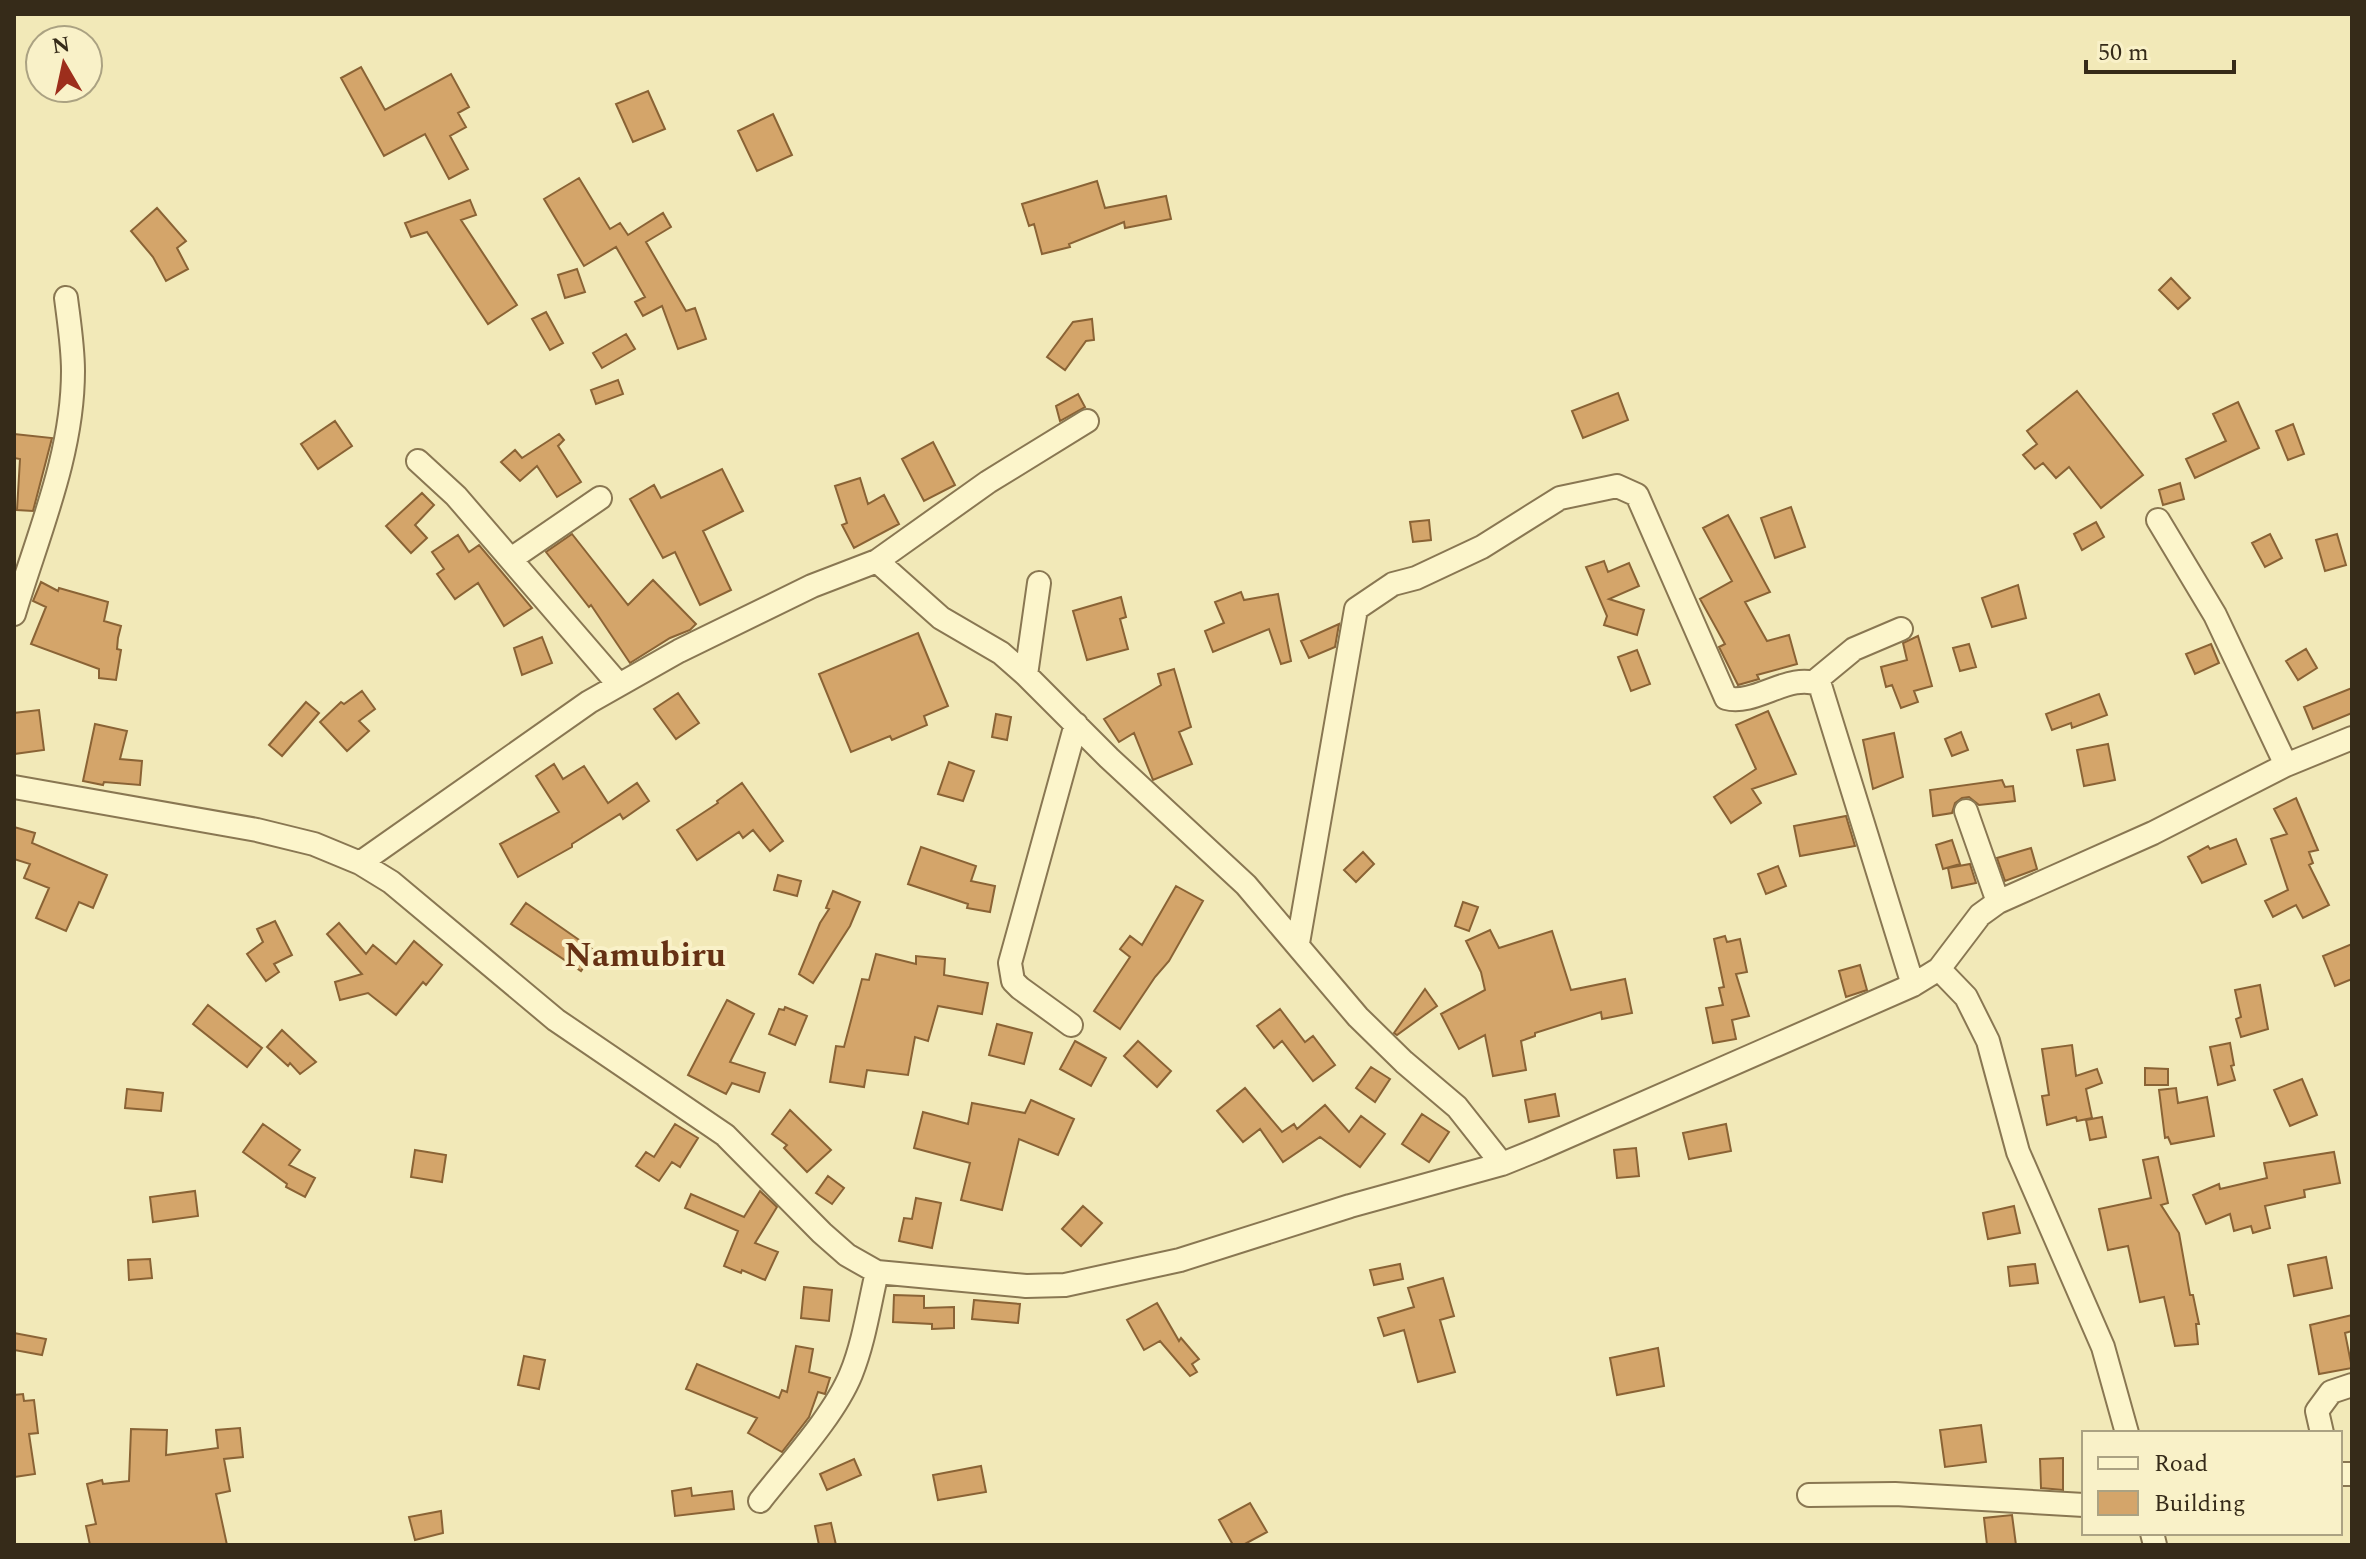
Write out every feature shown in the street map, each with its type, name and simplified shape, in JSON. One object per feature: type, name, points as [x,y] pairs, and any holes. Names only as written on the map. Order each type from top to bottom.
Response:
[{"type":"street","points":[[14,614],[61,468],[67,432],[73,369],[66,298]]},
{"type":"street","points":[[360,863],[589,702],[679,651],[799,593],[877,561],[988,482],[1087,421]]},
{"type":"street","points":[[418,461],[456,496],[619,685]]},
{"type":"street","points":[[1298,943],[1356,609],[1393,584],[1416,578],[1482,547],[1560,498],[1617,486],[1637,495],[1726,698],[1743,698],[1804,681],[1814,682],[1822,690],[1913,985]]},
{"type":"street","points":[[511,559],[600,498]]},
{"type":"street","points":[[2158,520],[2215,615],[2286,765]]},
{"type":"street","points":[[877,561],[941,618],[1001,653],[1246,885],[1358,1017],[1457,1107],[1502,1164]]},
{"type":"street","points":[[1026,675],[1039,583]]},
{"type":"street","points":[[1814,682],[1854,649],[1901,629]]},
{"type":"street","points":[[1071,1025],[1013,981],[1010,963],[1076,724]]},
{"type":"street","points":[[14,787],[257,830],[314,844],[360,863],[391,882],[556,1020],[725,1135],[847,1255],[877,1272],[1026,1286],[1065,1285],[1180,1260],[1350,1206],[1502,1164],[1913,985],[1939,969],[1980,915],[1998,902],[2153,833],[2286,765],[2352,738]]},
{"type":"street","points":[[1966,811],[1998,902]]},
{"type":"street","points":[[1939,969],[1966,997],[1988,1041],[2018,1152],[2103,1347],[2126,1431]]},
{"type":"street","points":[[760,1501],[834,1404],[850,1377],[862,1340],[877,1272]]},
{"type":"street","points":[[2322,1431],[2317,1411],[2331,1392],[2352,1385]]},
{"type":"street","points":[[1809,1495],[1895,1494],[2082,1505]]},
{"type":"building","points":[[361,67],[385,110],[451,74],[469,107],[458,113],[466,127],[450,136],[468,169],[449,179],[425,134],[384,156],[341,78]]},
{"type":"building","points":[[648,91],[665,129],[633,142],[616,104]]},
{"type":"building","points":[[773,114],[792,155],[757,171],[738,131]]},
{"type":"building","points":[[579,178],[610,229],[620,223],[628,235],[663,213],[671,227],[646,242],[686,311],[695,308],[706,339],[678,349],[662,306],[643,316],[635,302],[645,297],[616,247],[584,266],[544,199]]},
{"type":"building","points":[[1097,181],[1105,208],[1166,196],[1171,219],[1125,228],[1124,222],[1069,244],[1070,247],[1042,254],[1034,224],[1029,226],[1022,204]]},
{"type":"building","points":[[470,200],[476,215],[461,220],[517,305],[488,324],[427,232],[411,237],[405,223]]},
{"type":"building","points":[[157,208],[186,241],[177,248],[188,269],[166,281],[153,257],[131,231]]},
{"type":"building","points":[[577,269],[585,292],[565,298],[558,275]]},
{"type":"building","points":[[2171,278],[2190,298],[2178,309],[2159,290]]},
{"type":"building","points":[[546,312],[563,343],[550,350],[532,319]]},
{"type":"building","points":[[1092,319],[1094,340],[1086,341],[1065,370],[1047,357],[1073,322]]},
{"type":"building","points":[[626,334],[635,349],[602,368],[593,353]]},
{"type":"building","points":[[618,380],[623,394],[596,404],[591,390]]},
{"type":"building","points":[[2077,391],[2143,475],[2101,508],[2069,467],[2056,478],[2043,463],[2035,469],[2023,455],[2037,444],[2027,431]]},
{"type":"building","points":[[1618,393],[1628,420],[1583,438],[1572,411]]},
{"type":"building","points":[[1078,394],[1085,407],[1060,421],[1056,406]]},
{"type":"building","points":[[2238,402],[2259,448],[2195,478],[2186,459],[2226,441],[2213,414]]},
{"type":"building","points":[[335,421],[352,446],[318,469],[301,444]]},
{"type":"building","points":[[2293,424],[2304,454],[2288,460],[2276,431]]},
{"type":"building","points":[[14,434],[52,438],[33,511],[17,510],[20,459],[14,458]]},
{"type":"building","points":[[559,434],[564,440],[558,446],[581,482],[557,497],[537,466],[520,481],[501,462],[515,450],[522,458]]},
{"type":"building","points":[[933,442],[955,485],[924,501],[902,459]]},
{"type":"building","points":[[722,469],[743,511],[703,531],[731,590],[700,605],[675,552],[663,558],[630,499],[654,485],[661,498]]},
{"type":"building","points":[[860,478],[868,504],[884,495],[899,524],[854,548],[842,525],[847,523],[835,486]]},
{"type":"building","points":[[2180,483],[2184,499],[2163,505],[2159,490]]},
{"type":"building","points":[[422,493],[434,505],[415,525],[427,538],[411,553],[386,526]]},
{"type":"building","points":[[1791,507],[1805,547],[1775,558],[1761,518]]},
{"type":"building","points":[[1728,515],[1770,592],[1745,602],[1767,641],[1789,635],[1797,664],[1757,675],[1759,679],[1738,685],[1719,647],[1725,644],[1700,599],[1732,581],[1703,528]]},
{"type":"building","points":[[1429,520],[1431,540],[1413,542],[1410,522]]},
{"type":"building","points":[[2096,522],[2104,537],[2082,550],[2074,534]]},
{"type":"building","points":[[572,534],[628,605],[653,580],[696,624],[630,663],[591,605],[589,607],[546,552]]},
{"type":"building","points":[[2270,534],[2282,558],[2265,567],[2252,543]]},
{"type":"building","points":[[2337,534],[2346,565],[2325,571],[2316,540]]},
{"type":"building","points":[[458,535],[469,552],[479,545],[532,608],[504,626],[478,583],[455,599],[437,574],[444,569],[432,552]]},
{"type":"building","points":[[1604,561],[1608,572],[1629,563],[1639,586],[1609,599],[1644,610],[1637,635],[1604,625],[1607,616],[1586,567]]},
{"type":"building","points":[[41,582],[58,591],[59,588],[108,602],[104,621],[121,626],[116,680],[99,678],[99,669],[31,644],[46,607],[33,601]]},
{"type":"building","points":[[2018,585],[2026,618],[1992,627],[1982,598]]},
{"type":"building","points":[[1241,592],[1244,600],[1278,594],[1291,661],[1281,664],[1269,629],[1213,652],[1205,631],[1224,623],[1215,602]]},
{"type":"building","points":[[1121,597],[1126,617],[1120,619],[1128,649],[1087,660],[1073,611]]},
{"type":"building","points":[[1339,624],[1335,647],[1309,658],[1301,641]]},
{"type":"building","points":[[918,633],[948,706],[924,716],[927,725],[892,740],[890,736],[851,752],[819,674]]},
{"type":"building","points":[[1918,636],[1932,686],[1914,691],[1918,702],[1901,708],[1892,685],[1886,687],[1881,667],[1907,660],[1903,643]]},
{"type":"building","points":[[542,637],[552,663],[522,675],[514,648]]},
{"type":"building","points":[[1969,644],[1976,667],[1960,671],[1953,648]]},
{"type":"building","points":[[2211,644],[2219,663],[2195,674],[2186,654]]},
{"type":"building","points":[[2306,649],[2317,668],[2298,680],[2286,661]]},
{"type":"building","points":[[1637,650],[1650,684],[1631,691],[1618,657]]},
{"type":"building","points":[[1174,669],[1191,727],[1179,732],[1192,764],[1153,780],[1134,733],[1119,742],[1104,719],[1161,685],[1158,674]]},
{"type":"building","points":[[2352,688],[2352,713],[2313,729],[2304,707]]},
{"type":"building","points":[[362,691],[375,709],[359,721],[369,731],[347,751],[320,722],[341,702],[344,704]]},
{"type":"building","points":[[678,693],[699,723],[676,739],[654,709]]},
{"type":"building","points":[[2099,694],[2107,715],[2072,728],[2071,723],[2052,730],[2046,714]]},
{"type":"building","points":[[306,702],[319,713],[282,756],[269,745]]},
{"type":"building","points":[[39,710],[44,750],[14,754],[14,713]]},
{"type":"building","points":[[1768,711],[1796,774],[1752,789],[1761,803],[1731,823],[1714,797],[1756,769],[1736,725]]},
{"type":"building","points":[[996,714],[1011,717],[1007,740],[992,737]]},
{"type":"building","points":[[95,724],[127,731],[120,759],[142,761],[140,785],[104,782],[103,785],[83,781]]},
{"type":"building","points":[[1961,732],[1968,750],[1952,756],[1945,739]]},
{"type":"building","points":[[1894,733],[1903,777],[1873,789],[1863,740]]},
{"type":"building","points":[[2108,744],[2115,780],[2084,786],[2077,750]]},
{"type":"building","points":[[949,762],[974,771],[963,801],[938,794]]},
{"type":"building","points":[[554,764],[563,779],[584,766],[608,803],[637,783],[649,801],[623,819],[620,814],[572,844],[572,847],[518,877],[500,844],[559,812],[536,776]]},
{"type":"building","points":[[2002,780],[2005,787],[2013,786],[2015,801],[1979,805],[1969,797],[1962,798],[1955,803],[1952,813],[1933,816],[1930,790]]},
{"type":"building","points":[[742,783],[783,841],[770,851],[753,830],[743,838],[739,832],[697,860],[677,830]]},
{"type":"building","points":[[2296,798],[2318,850],[2309,852],[2313,863],[2309,865],[2329,905],[2303,918],[2296,905],[2273,917],[2265,901],[2288,890],[2271,839],[2287,834],[2274,809]]},
{"type":"building","points":[[1846,816],[1855,846],[1800,856],[1794,826]]},
{"type":"building","points":[[14,827],[35,833],[32,843],[107,875],[93,908],[79,902],[66,931],[36,918],[49,888],[24,878],[30,864],[14,859]]},
{"type":"building","points":[[2236,839],[2246,864],[2202,883],[2188,857],[2208,846],[2210,849]]},
{"type":"building","points":[[1952,840],[1960,864],[1943,869],[1936,845]]},
{"type":"building","points":[[921,847],[976,866],[971,881],[995,886],[990,912],[967,908],[968,904],[908,884]]},
{"type":"building","points":[[2031,848],[2037,869],[2005,881],[1997,858]]},
{"type":"building","points":[[1363,852],[1374,864],[1356,882],[1344,870]]},
{"type":"building","points":[[1970,864],[1976,883],[1952,888],[1948,868]]},
{"type":"building","points":[[1778,866],[1786,886],[1766,894],[1758,874]]},
{"type":"building","points":[[778,875],[801,881],[797,896],[774,890]]},
{"type":"building","points":[[1176,886],[1203,901],[1169,961],[1120,1029],[1094,1011],[1130,957],[1120,949],[1130,936],[1142,945]]},
{"type":"building","points":[[833,891],[860,902],[850,926],[813,983],[799,974],[829,909],[826,908]]},
{"type":"building","points":[[1463,902],[1478,907],[1469,931],[1455,926]]},
{"type":"building","points":[[526,903],[595,951],[581,971],[511,924]]},
{"type":"building","points":[[275,921],[292,955],[274,964],[279,972],[266,981],[247,954],[263,942],[257,929]]},
{"type":"building","points":[[339,923],[366,954],[373,945],[396,964],[414,941],[442,965],[426,985],[423,982],[396,1015],[368,993],[340,1000],[335,982],[362,974],[327,934]]},
{"type":"building","points":[[1490,930],[1499,948],[1552,931],[1571,990],[1625,979],[1632,1013],[1602,1019],[1601,1012],[1535,1033],[1535,1036],[1521,1041],[1526,1070],[1493,1076],[1485,1035],[1459,1049],[1441,1014],[1485,990],[1481,972],[1466,941]]},
{"type":"building","points":[[1725,936],[1727,942],[1740,939],[1747,972],[1736,974],[1749,1016],[1732,1020],[1736,1039],[1713,1043],[1706,1008],[1723,1005],[1719,988],[1724,987],[1714,939]]},
{"type":"building","points":[[2352,944],[2352,979],[2335,986],[2323,956]]},
{"type":"building","points":[[876,954],[916,964],[916,956],[945,959],[944,975],[988,983],[982,1014],[938,1006],[928,1041],[915,1037],[908,1075],[867,1070],[864,1087],[830,1082],[836,1046],[844,1047],[862,979],[869,980]]},
{"type":"building","points":[[1860,965],[1867,990],[1846,997],[1839,971]]},
{"type":"building","points":[[2260,985],[2268,1029],[2241,1037],[2236,1019],[2241,1017],[2235,990]]},
{"type":"building","points":[[1425,989],[1437,1006],[1397,1035],[1394,1033]]},
{"type":"building","points":[[727,1000],[754,1014],[730,1062],[765,1073],[759,1092],[732,1083],[726,1094],[688,1075]]},
{"type":"building","points":[[208,1005],[262,1048],[247,1067],[193,1024]]},
{"type":"building","points":[[785,1007],[807,1016],[795,1045],[769,1034],[779,1009],[784,1010]]},
{"type":"building","points":[[1280,1009],[1305,1042],[1313,1036],[1335,1065],[1313,1081],[1282,1041],[1274,1048],[1257,1026]]},
{"type":"building","points":[[997,1024],[1032,1033],[1024,1064],[989,1055]]},
{"type":"building","points":[[282,1030],[316,1062],[300,1074],[267,1047]]},
{"type":"building","points":[[1075,1041],[1106,1058],[1091,1086],[1060,1069]]},
{"type":"building","points":[[1138,1041],[1171,1071],[1157,1087],[1124,1056]]},
{"type":"building","points":[[2230,1043],[2235,1080],[2218,1085],[2210,1047]]},
{"type":"building","points":[[2072,1045],[2076,1076],[2097,1069],[2102,1083],[2086,1089],[2092,1118],[2077,1121],[2076,1117],[2047,1125],[2042,1096],[2049,1095],[2042,1049]]},
{"type":"building","points":[[1371,1067],[1390,1079],[1375,1102],[1356,1088]]},
{"type":"building","points":[[2145,1068],[2168,1069],[2168,1085],[2145,1085]]},
{"type":"building","points":[[2302,1079],[2317,1115],[2290,1126],[2274,1090]]},
{"type":"building","points":[[1245,1088],[1282,1132],[1294,1124],[1297,1129],[1325,1105],[1349,1132],[1361,1116],[1385,1134],[1360,1167],[1320,1137],[1283,1162],[1260,1129],[1243,1142],[1217,1111]]},
{"type":"building","points":[[2176,1088],[2178,1103],[2207,1097],[2214,1136],[2171,1144],[2168,1137],[2165,1138],[2159,1090]]},
{"type":"building","points":[[127,1089],[163,1093],[161,1111],[125,1108]]},
{"type":"building","points":[[1555,1094],[1559,1116],[1529,1122],[1525,1100]]},
{"type":"building","points":[[1031,1100],[1074,1119],[1058,1155],[1019,1139],[1002,1210],[961,1200],[970,1163],[914,1148],[923,1112],[968,1124],[972,1103],[1025,1113]]},
{"type":"building","points":[[790,1110],[831,1150],[807,1172],[784,1148],[787,1145],[772,1134]]},
{"type":"building","points":[[1422,1114],[1449,1132],[1429,1162],[1402,1144]]},
{"type":"building","points":[[2102,1117],[2106,1137],[2090,1140],[2086,1120]]},
{"type":"building","points":[[263,1124],[300,1150],[289,1165],[315,1178],[305,1197],[286,1187],[287,1184],[243,1152]]},
{"type":"building","points":[[675,1124],[698,1138],[680,1167],[672,1162],[659,1181],[636,1166],[646,1152],[654,1157]]},
{"type":"building","points":[[1726,1124],[1731,1151],[1689,1159],[1683,1133]]},
{"type":"building","points":[[1636,1148],[1639,1176],[1617,1178],[1614,1150]]},
{"type":"building","points":[[415,1150],[446,1155],[442,1182],[411,1177]]},
{"type":"building","points":[[2334,1152],[2340,1183],[2304,1190],[2305,1197],[2265,1206],[2270,1228],[2253,1233],[2251,1226],[2234,1231],[2230,1214],[2206,1224],[2193,1195],[2219,1184],[2220,1189],[2267,1178],[2264,1163]]},
{"type":"building","points":[[2158,1157],[2168,1203],[2161,1205],[2179,1233],[2190,1295],[2193,1295],[2199,1324],[2196,1324],[2198,1344],[2175,1346],[2164,1297],[2140,1302],[2128,1246],[2108,1250],[2099,1209],[2151,1198],[2143,1160]]},
{"type":"building","points":[[828,1176],[844,1188],[832,1204],[816,1193]]},
{"type":"building","points":[[195,1191],[198,1216],[153,1222],[150,1197]]},
{"type":"building","points":[[760,1191],[777,1207],[755,1243],[778,1252],[765,1280],[724,1266],[738,1231],[685,1208],[691,1194],[744,1217]]},
{"type":"building","points":[[916,1198],[941,1203],[932,1248],[899,1241],[904,1218],[912,1219]]},
{"type":"building","points":[[1083,1206],[1102,1223],[1081,1246],[1062,1229]]},
{"type":"building","points":[[2014,1206],[2020,1233],[1988,1239],[1983,1213]]},
{"type":"building","points":[[2326,1257],[2332,1288],[2294,1296],[2288,1265]]},
{"type":"building","points":[[150,1259],[152,1278],[129,1280],[128,1260]]},
{"type":"building","points":[[1400,1264],[1403,1279],[1374,1285],[1370,1270]]},
{"type":"building","points":[[2035,1264],[2038,1283],[2010,1286],[2008,1267]]},
{"type":"building","points":[[1443,1278],[1454,1316],[1440,1320],[1455,1372],[1418,1382],[1404,1330],[1384,1336],[1378,1318],[1414,1307],[1408,1288]]},
{"type":"building","points":[[804,1287],[832,1290],[829,1321],[801,1318]]},
{"type":"building","points":[[894,1295],[924,1296],[924,1308],[954,1307],[954,1328],[932,1329],[932,1324],[893,1322]]},
{"type":"building","points":[[974,1300],[1020,1304],[1018,1323],[972,1319]]},
{"type":"building","points":[[1157,1303],[1179,1341],[1181,1338],[1199,1359],[1192,1364],[1197,1372],[1190,1376],[1160,1341],[1144,1350],[1127,1320]]},
{"type":"building","points":[[2352,1315],[2352,1331],[2345,1333],[2352,1368],[2319,1374],[2310,1325]]},
{"type":"building","points":[[14,1333],[46,1339],[42,1355],[14,1350]]},
{"type":"building","points":[[796,1346],[813,1349],[809,1372],[830,1378],[825,1394],[818,1392],[809,1417],[782,1452],[748,1433],[757,1418],[686,1389],[697,1364],[779,1398],[782,1390],[787,1392]]},
{"type":"building","points":[[1658,1348],[1664,1386],[1617,1395],[1610,1358]]},
{"type":"building","points":[[524,1356],[545,1360],[539,1389],[518,1385]]},
{"type":"building","points":[[23,1394],[24,1401],[34,1400],[38,1433],[29,1434],[35,1474],[14,1477],[14,1395]]},
{"type":"building","points":[[1981,1425],[1986,1462],[1945,1467],[1940,1430]]},
{"type":"building","points":[[240,1428],[243,1457],[224,1459],[230,1491],[216,1494],[227,1545],[90,1545],[86,1526],[96,1524],[87,1484],[102,1480],[103,1484],[129,1481],[131,1429],[167,1430],[166,1455],[218,1448],[216,1430]]},
{"type":"building","points":[[2063,1458],[2063,1490],[2041,1488],[2040,1459]]},
{"type":"building","points":[[854,1459],[861,1475],[827,1490],[820,1474]]},
{"type":"building","points":[[981,1466],[986,1492],[938,1500],[933,1475]]},
{"type":"building","points":[[691,1488],[692,1496],[732,1491],[734,1509],[675,1516],[672,1491]]},
{"type":"building","points":[[1250,1503],[1267,1532],[1243,1545],[1233,1545],[1219,1520]]},
{"type":"building","points":[[441,1511],[443,1533],[415,1540],[409,1517]]},
{"type":"building","points":[[2012,1515],[2016,1545],[1987,1545],[1984,1518]]},
{"type":"building","points":[[831,1523],[836,1545],[819,1545],[815,1526]]},
{"type":"district","name":"Namubiru","points":[[645,954]]}]
